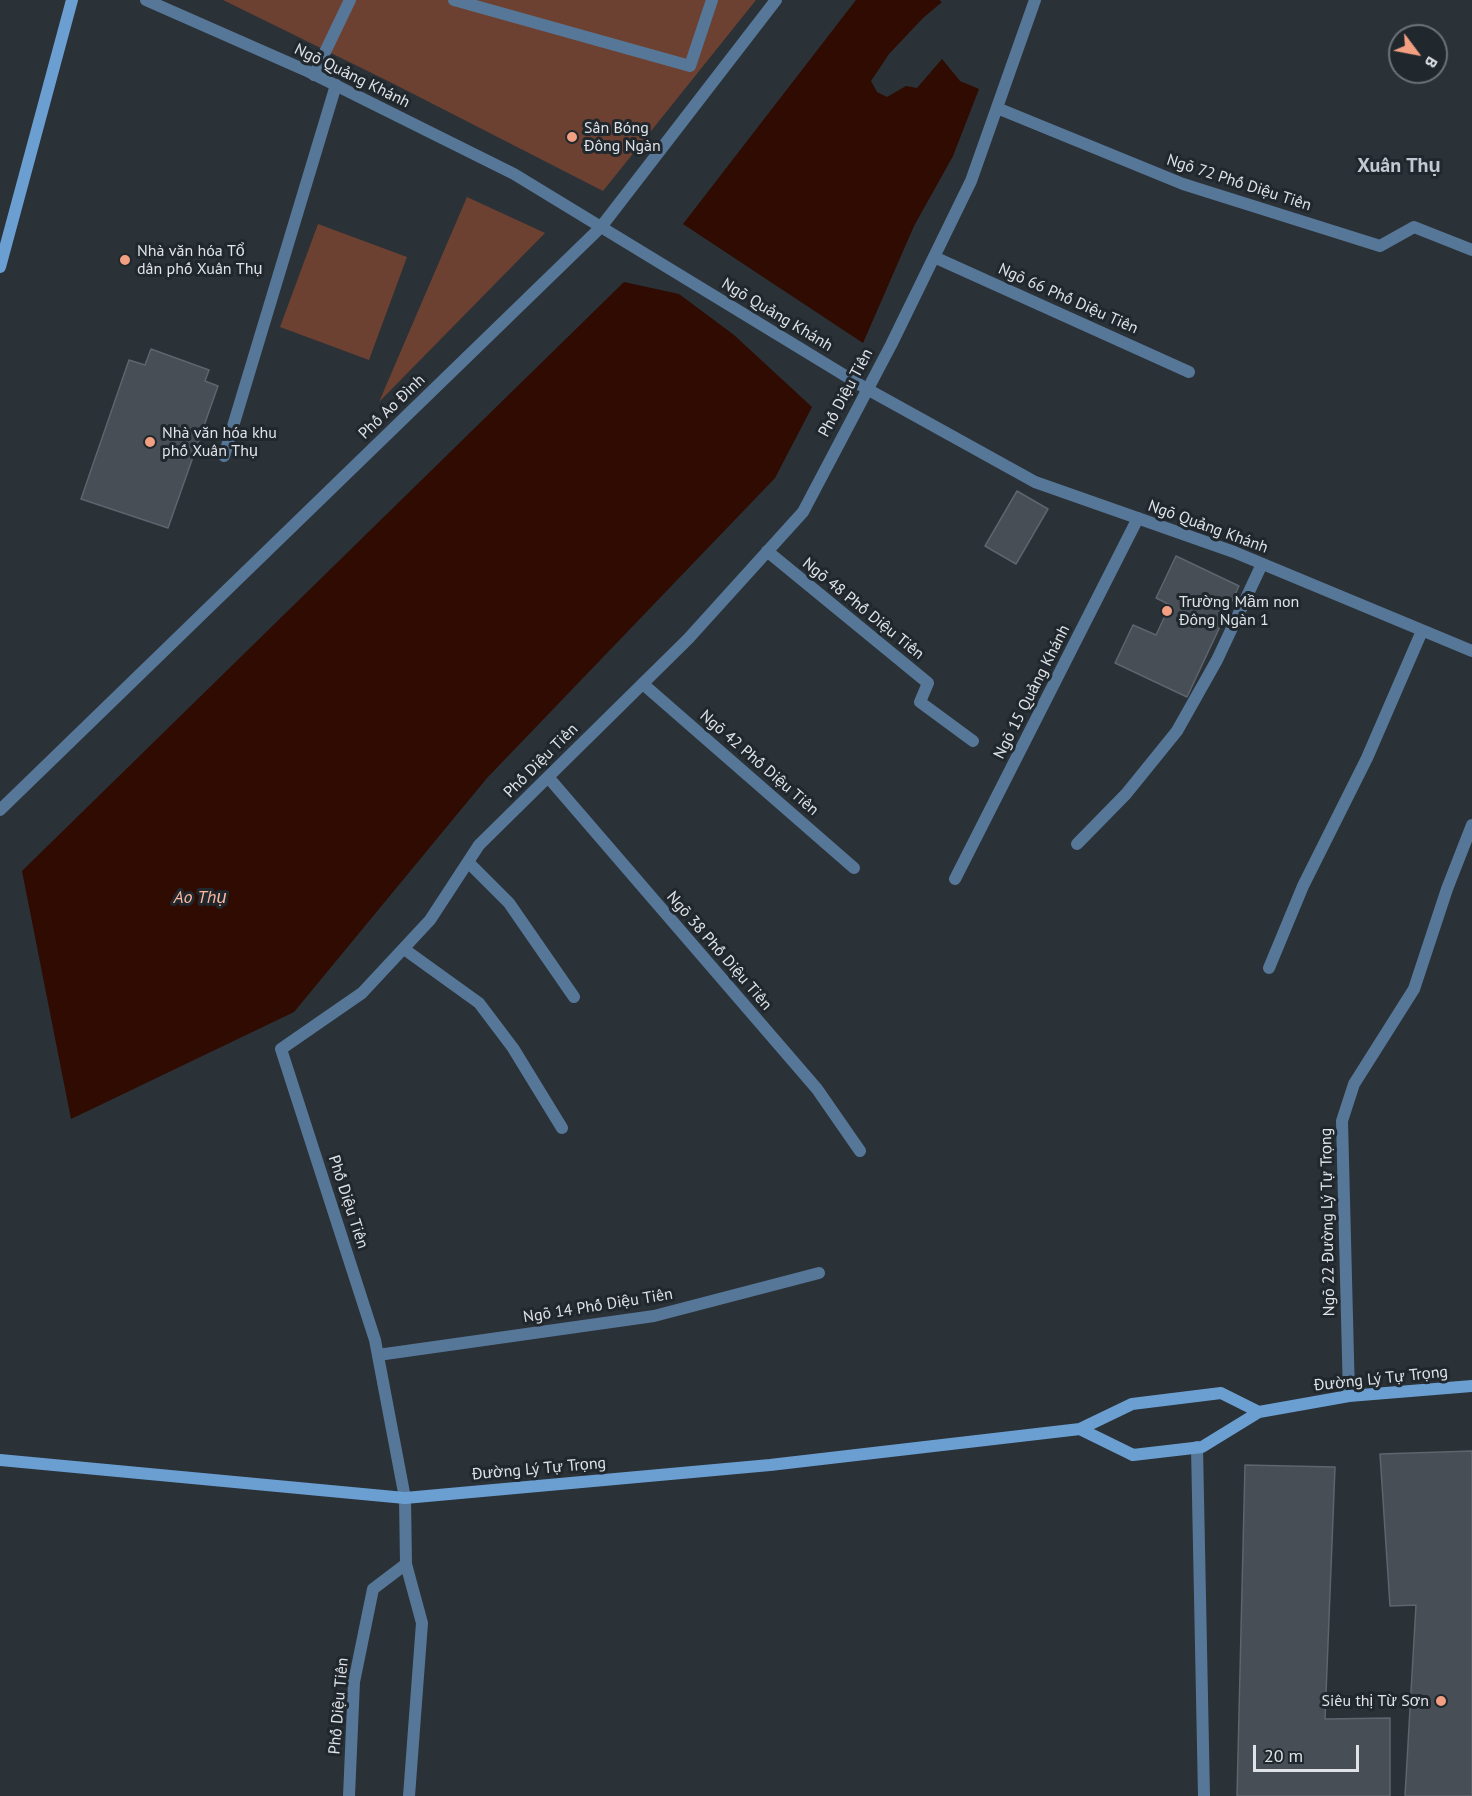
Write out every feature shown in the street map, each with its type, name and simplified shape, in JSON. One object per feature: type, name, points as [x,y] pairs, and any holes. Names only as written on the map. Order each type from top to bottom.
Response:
[{"type":"main road","points":[[0,267],[72,0]]},
{"type":"main road","name":"Đường Lý Tự Trọng","points":[[1080,1429],[1133,1455],[1202,1447],[1259,1412],[1349,1396],[1472,1386]]},
{"type":"main road","name":"Đường Lý Tự Trọng","points":[[0,1460],[405,1498],[770,1465],[1080,1429],[1132,1404],[1221,1393],[1259,1412]]},
{"type":"street","name":"Ngõ Quảng Khánh","points":[[146,0],[336,85],[514,174],[867,389],[1035,482],[1234,552],[1472,651]]},
{"type":"street","points":[[314,75],[350,0]]},
{"type":"street","points":[[454,0],[690,66],[712,0]]},
{"type":"street","name":"Phố Ao Đình","points":[[0,810],[601,227],[776,0]]},
{"type":"street","name":"Phố Diệu Tiên","points":[[409,1796],[422,1623],[406,1564],[405,1498],[378,1355],[281,1049],[362,993],[430,920],[479,845],[688,639],[803,512],[971,181],[1035,0]]},
{"type":"street","points":[[224,456],[336,85]]},
{"type":"street","name":"Ngõ 72 Phố Diệu Tiên","points":[[997,108],[1183,184],[1380,246],[1414,227],[1472,250]]},
{"type":"street","name":"Ngõ 66 Phố Diệu Tiên","points":[[934,257],[1189,372]]},
{"type":"street","name":"Ngõ 15 Quảng Khánh","points":[[955,879],[1138,518]]},
{"type":"street","name":"Ngõ 48 Phố Diệu Tiên","points":[[767,551],[928,683],[920,702],[973,741]]},
{"type":"street","points":[[1077,844],[1126,794],[1177,731],[1217,660],[1262,564]]},
{"type":"street","points":[[1269,968],[1303,886],[1367,758],[1422,631]]},
{"type":"street","name":"Ngõ 42 Phố Diệu Tiên","points":[[642,684],[854,868]]},
{"type":"street","name":"Ngõ 38 Phố Diệu Tiên","points":[[548,777],[817,1089],[860,1151]]},
{"type":"street","name":"Ngõ 22 Đường Lý Tự Trọng","points":[[1349,1396],[1342,1120],[1354,1084],[1414,989],[1447,889],[1472,825]]},
{"type":"street","points":[[468,862],[508,903],[574,997]]},
{"type":"street","points":[[404,949],[479,1003],[513,1048],[562,1128]]},
{"type":"street","name":"Ngõ 14 Phố Diệu Tiên","points":[[378,1355],[654,1316],[819,1273]]},
{"type":"street","points":[[1197,1447],[1204,1796]]},
{"type":"street","name":"Phố Diệu Tiên","points":[[349,1796],[354,1682],[373,1589],[406,1564]]},
{"type":"shaded area","name":"Sân Bóng Đông Ngàn","points":[[223,0],[756,0],[603,191]]},
{"type":"shaded area","points":[[467,197],[545,233],[379,402]]},
{"type":"shaded area","points":[[318,224],[407,257],[369,360],[280,327]]},
{"type":"water","points":[[856,0],[939,0],[942,2],[923,18],[889,54],[871,81],[877,92],[887,97],[906,86],[917,88],[942,59],[960,81],[979,89],[953,156],[914,226],[863,343],[683,224]]},
{"type":"water","name":"Ao Thụ","points":[[624,282],[679,294],[734,335],[812,407],[775,478],[487,778],[294,1012],[71,1119],[22,871]]},
{"type":"building","name":"Nhà văn hóa khu phố Xuân Thụ","points":[[151,349],[209,370],[205,381],[218,386],[168,528],[81,499],[129,360],[145,365]]},
{"type":"building","points":[[1017,491],[1048,509],[1016,564],[985,546]]},
{"type":"building","points":[[1176,556],[1239,586],[1187,697],[1115,663],[1133,625],[1156,635],[1170,605],[1156,598]]},
{"type":"building","name":"Siêu thị Từ Sơn","points":[[1472,1451],[1472,1796],[1405,1796],[1416,1605],[1390,1606],[1380,1454]]},
{"type":"building","points":[[1245,1465],[1335,1467],[1325,1719],[1390,1718],[1390,1796],[1237,1796]]},
{"type":"place","name":"Sân Bóng Đông Ngàn","points":[[572,137]]},
{"type":"place","name":"Nhà văn hóa Tổ dân phố Xuân Thụ","points":[[125,260]]},
{"type":"place","name":"Nhà văn hóa khu phố Xuân Thụ","points":[[150,442]]},
{"type":"place","name":"Trường Mầm non Đông Ngàn 1","points":[[1167,611]]},
{"type":"place","name":"Siêu thị Từ Sơn","points":[[1441,1701]]},
{"type":"district","name":"Xuân Thụ","points":[[1399,166]]}]
